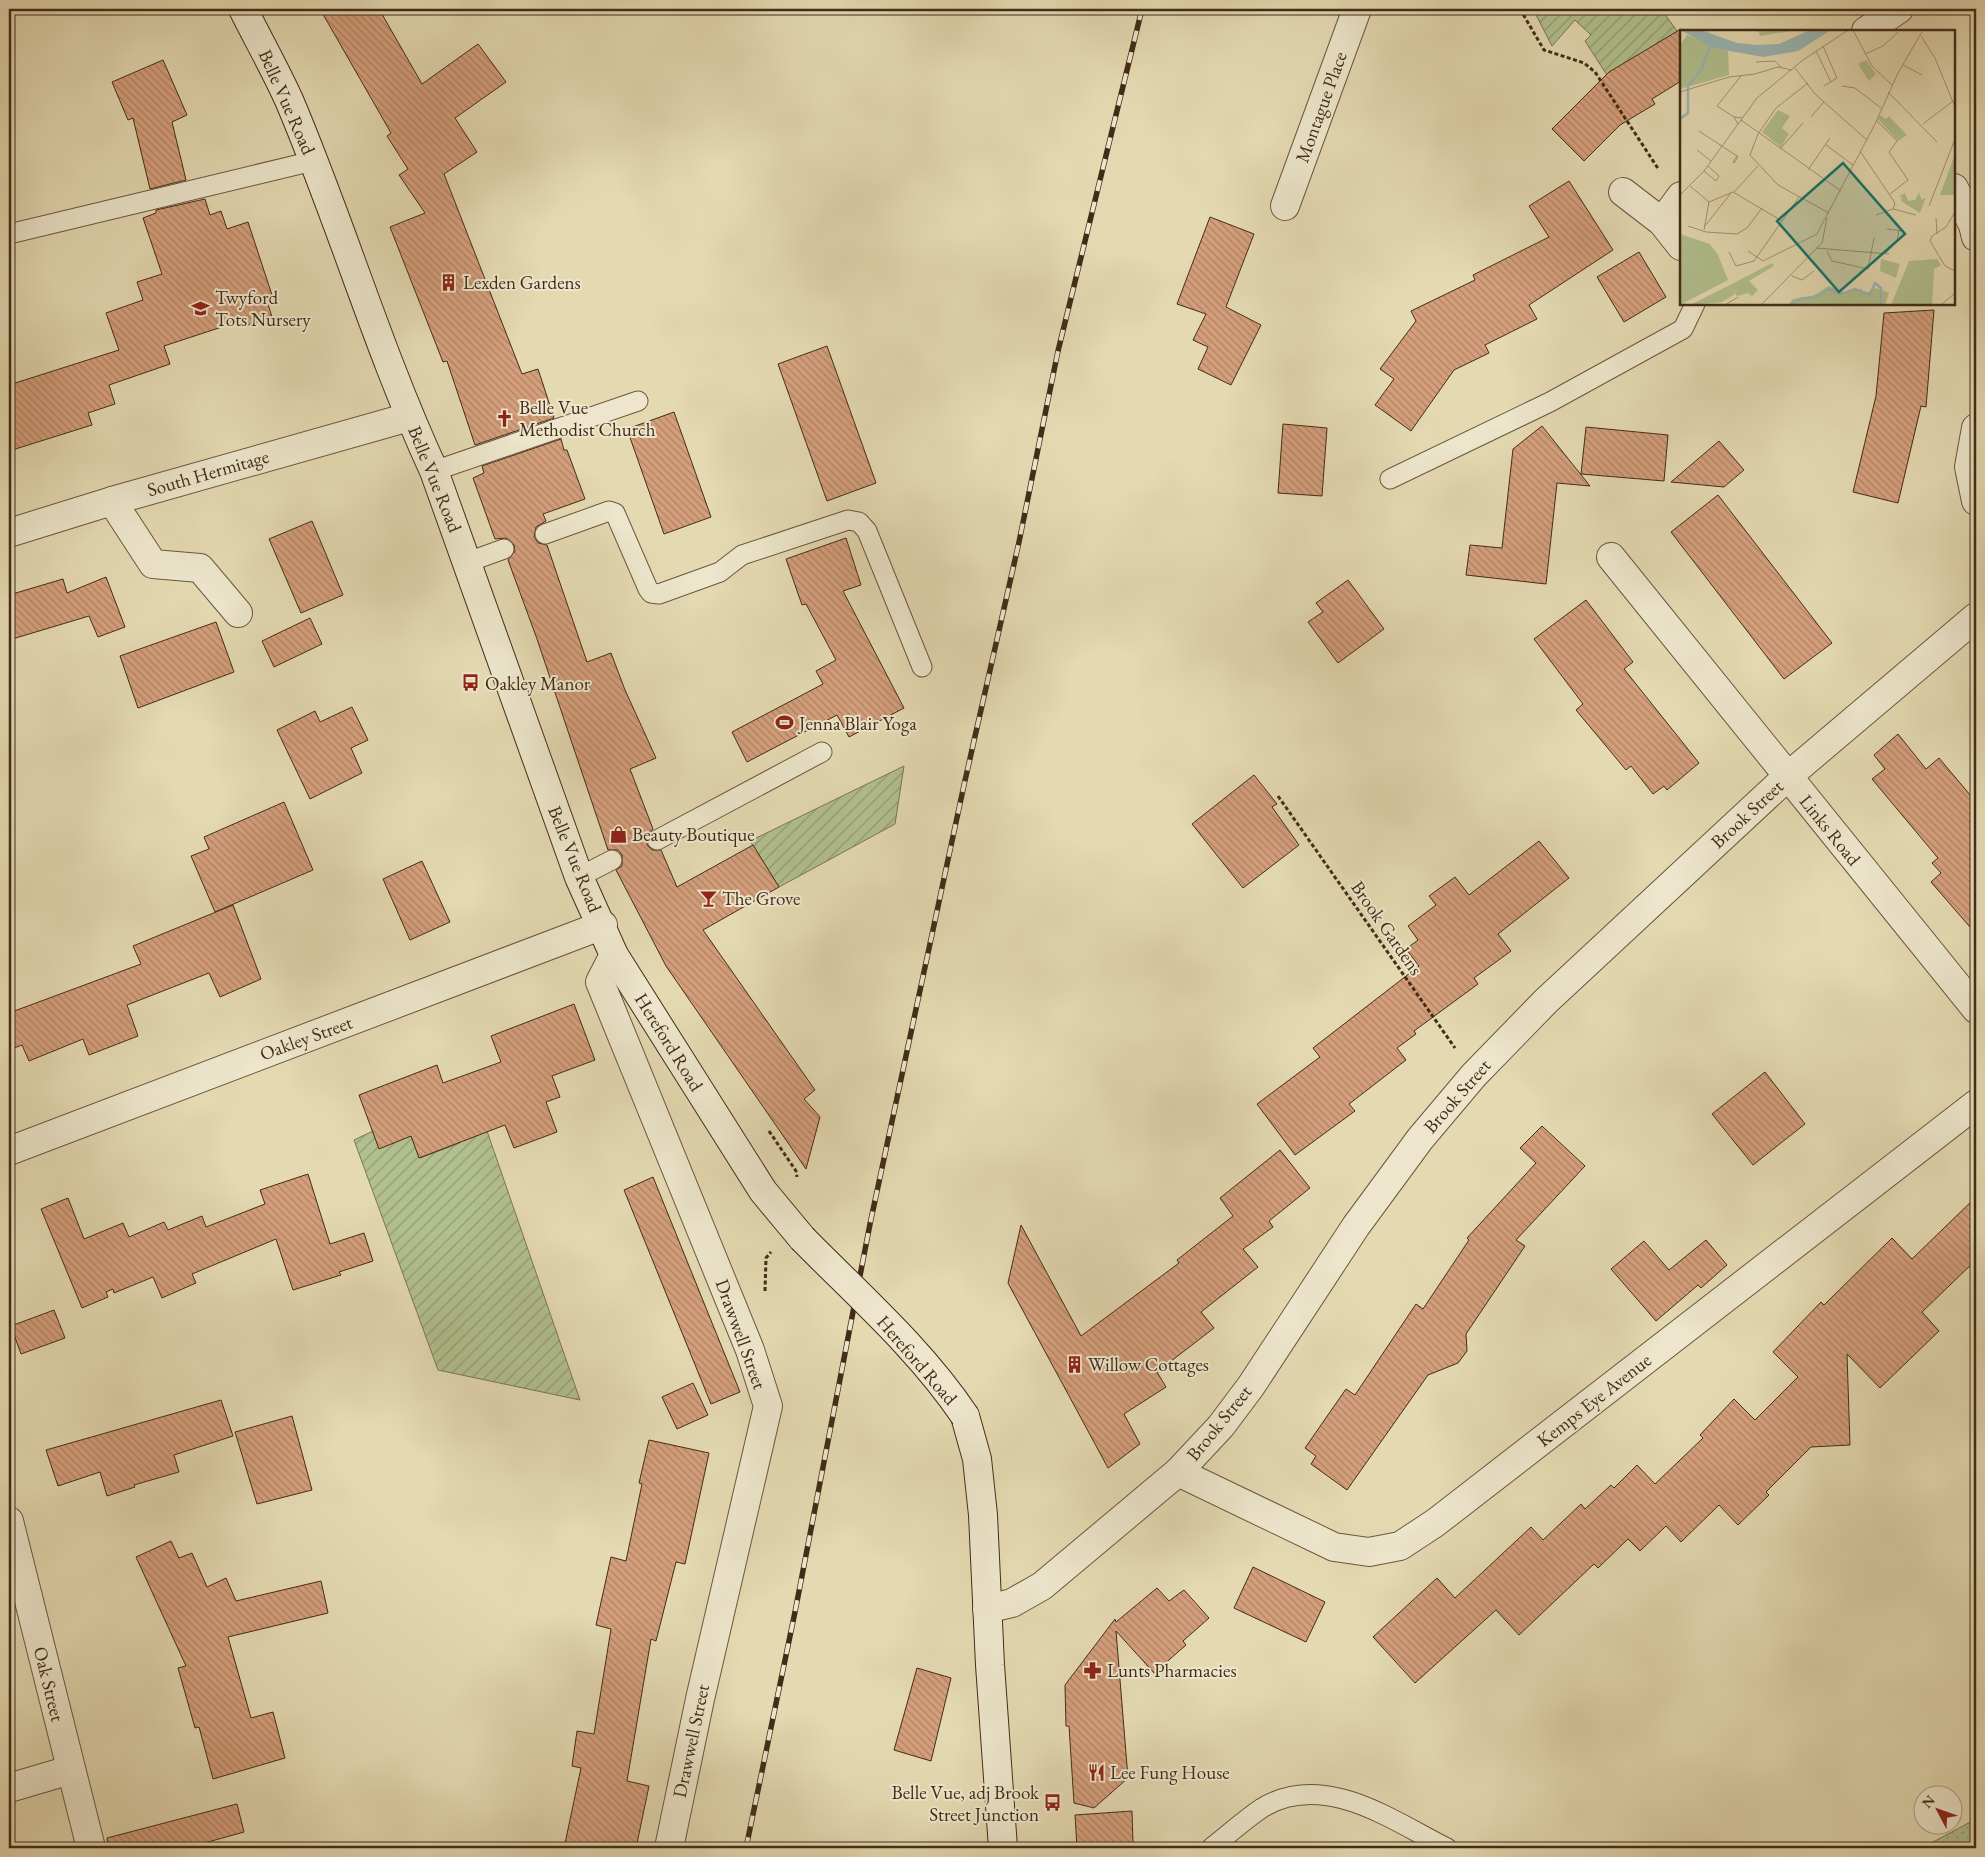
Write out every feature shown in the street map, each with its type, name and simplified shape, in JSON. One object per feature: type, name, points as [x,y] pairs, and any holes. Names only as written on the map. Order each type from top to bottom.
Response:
[{"type":"street","name":"Belle Vue Road","points":[[243,9],[288,99],[313,161],[409,417],[434,471],[468,562],[579,877],[603,925],[614,954]]},
{"type":"street","name":"Montague Place","points":[[1285,206],[1358,9]]},
{"type":"street","points":[[1868,30],[1899,9]]},
{"type":"street","points":[[1955,190],[1973,225],[1976,237]]},
{"type":"street","points":[[1623,192],[1662,222],[1680,245]]},
{"type":"street","points":[[1662,222],[1680,198]]},
{"type":"street","name":"South Hermitage","points":[[9,533],[112,501],[409,417]]},
{"type":"street","points":[[1976,428],[1969,467],[1976,501]]},
{"type":"street","points":[[112,501],[154,564],[200,568],[238,613]]},
{"type":"street","name":"Links Road","points":[[1611,557],[1976,1009]]},
{"type":"street","name":"Brook Street","points":[[987,1609],[1012,1603],[1042,1586],[1178,1472],[1221,1426],[1251,1386],[1356,1226],[1420,1139],[1474,1075],[1546,1001],[1787,777],[1976,617]]},
{"type":"street","name":"Oakley Street","points":[[9,1151],[603,925]]},
{"type":"street","name":"Hereford Road","points":[[614,954],[763,1191],[802,1238],[923,1361],[946,1387],[965,1416],[977,1459],[984,1515],[987,1609],[1004,1848]]},
{"type":"street","name":"Drawwell Street","points":[[614,954],[600,982],[750,1350],[768,1406],[700,1699],[669,1848]]},
{"type":"street","name":"Kemps Eye Avenue","points":[[1178,1472],[1334,1547],[1369,1552],[1400,1546],[1435,1524],[1976,1104]]},
{"type":"street","name":"Oak Street","points":[[9,1520],[91,1848]]},
{"type":"street","points":[[9,1788],[70,1770]]},
{"type":"lane","points":[[9,234],[313,161]]},
{"type":"lane","points":[[1390,479],[1550,402],[1683,329],[1695,305]]},
{"type":"lane","points":[[434,471],[638,401]]},
{"type":"lane","points":[[544,534],[609,511],[615,513],[648,589],[651,593],[659,594],[720,572],[742,555],[848,520],[859,522],[867,530],[922,667]]},
{"type":"lane","points":[[468,562],[504,549]]},
{"type":"lane","points":[[657,840],[822,752]]},
{"type":"lane","points":[[579,877],[612,860]]},
{"type":"lane","points":[[1210,1848],[1263,1808],[1298,1795],[1326,1795],[1361,1804],[1384,1814],[1447,1848]]},
{"type":"path","points":[[1520,9],[1544,50],[1584,63],[1595,72],[1680,198]]},
{"type":"path","name":"Brook Gardens","points":[[1278,796],[1474,1075]]},
{"type":"green space","points":[[1533,9],[1661,9],[1677,31],[1614,86],[1585,41],[1591,35],[1575,20],[1552,46]]},
{"type":"green space","points":[[904,766],[895,824],[779,887],[750,841]]},
{"type":"green space","points":[[469,1079],[580,1400],[438,1370],[354,1140],[373,1131],[379,1148],[411,1136],[420,1158],[460,1143]]},
{"type":"green space","points":[[1976,1819],[1976,1848],[1922,1848],[1948,1834],[1962,1834],[1962,1827]]},
{"type":"building","points":[[320,9],[379,9],[422,84],[478,44],[506,82],[455,118],[477,152],[444,174],[522,374],[538,369],[554,418],[475,445],[447,361],[443,362],[390,227],[425,213],[399,175],[408,169],[387,136],[391,133]]},
{"type":"building","points":[[1681,29],[1680,82],[1652,99],[1655,104],[1620,125],[1584,161],[1552,129],[1609,72]]},
{"type":"building","points":[[163,60],[187,115],[172,122],[186,180],[150,189],[133,118],[128,120],[112,82]]},
{"type":"building","points":[[1569,181],[1613,250],[1529,305],[1537,319],[1485,345],[1489,353],[1454,370],[1411,431],[1375,405],[1394,379],[1380,369],[1416,321],[1411,311],[1475,280],[1473,275],[1549,237],[1529,206]]},
{"type":"building","points":[[205,199],[210,215],[221,211],[227,229],[248,222],[273,298],[267,301],[272,317],[242,327],[240,321],[164,346],[170,364],[109,385],[115,404],[88,413],[92,425],[9,451],[9,385],[119,350],[106,313],[143,300],[137,282],[162,274],[143,218],[156,213],[156,210]]},
{"type":"building","points":[[1210,217],[1254,234],[1226,307],[1261,325],[1231,385],[1198,369],[1208,347],[1193,340],[1206,314],[1177,304]]},
{"type":"building","points":[[1639,252],[1666,297],[1624,322],[1597,277]]},
{"type":"building","points":[[1934,310],[1926,407],[1921,406],[1898,503],[1853,492],[1876,396],[1884,313]]},
{"type":"building","points":[[827,346],[876,483],[827,501],[778,364]]},
{"type":"building","points":[[674,412],[711,517],[664,534],[627,429]]},
{"type":"building","points":[[1283,424],[1327,428],[1322,496],[1278,493]]},
{"type":"building","points":[[1542,426],[1590,486],[1557,483],[1546,584],[1466,575],[1470,545],[1502,548],[1513,449]]},
{"type":"building","points":[[1586,427],[1668,435],[1664,481],[1581,474]]},
{"type":"building","points":[[561,439],[585,499],[543,514],[546,521],[536,527],[534,537],[538,543],[547,545],[587,662],[611,653],[625,690],[656,758],[630,769],[653,829],[647,834],[647,845],[652,850],[661,850],[677,887],[753,845],[779,887],[703,930],[815,1090],[804,1099],[820,1117],[806,1169],[666,966],[616,870],[622,866],[622,855],[618,850],[608,850],[537,639],[508,560],[515,551],[514,545],[506,538],[495,539],[473,478],[484,473],[482,466]]},
{"type":"building","points":[[1719,441],[1744,470],[1724,487],[1671,482]]},
{"type":"building","points":[[1718,495],[1832,643],[1784,679],[1671,532]]},
{"type":"building","points":[[312,521],[343,595],[301,613],[269,539]]},
{"type":"building","points":[[846,538],[861,585],[843,591],[904,708],[849,737],[837,715],[747,762],[732,732],[823,684],[816,671],[836,660],[806,604],[802,605],[786,559]]},
{"type":"building","points":[[106,577],[125,627],[98,637],[89,616],[9,640],[9,595],[63,579],[67,593]]},
{"type":"building","points":[[1348,580],[1384,629],[1338,663],[1308,622],[1323,612],[1316,603]]},
{"type":"building","points":[[1586,600],[1633,662],[1624,669],[1699,763],[1667,790],[1664,786],[1653,794],[1631,766],[1626,770],[1576,710],[1583,704],[1534,639]]},
{"type":"building","points":[[310,618],[322,644],[274,667],[262,641]]},
{"type":"building","points":[[216,622],[234,672],[138,708],[120,656]]},
{"type":"building","points":[[352,707],[368,740],[351,748],[362,773],[310,799],[277,730],[315,711],[320,722]]},
{"type":"building","points":[[1898,734],[1926,769],[1939,758],[1976,802],[1976,934],[1931,882],[1941,873],[1932,863],[1938,858],[1872,779],[1885,769],[1874,755]]},
{"type":"building","points":[[1254,775],[1277,804],[1272,807],[1299,845],[1243,888],[1192,824]]},
{"type":"building","points":[[284,802],[313,870],[215,912],[191,856],[209,849],[204,837]]},
{"type":"building","points":[[1539,841],[1569,878],[1498,934],[1511,951],[1474,978],[1478,984],[1414,1031],[1416,1034],[1397,1048],[1406,1060],[1349,1104],[1355,1111],[1295,1155],[1257,1104],[1320,1057],[1313,1048],[1419,966],[1406,949],[1418,940],[1408,926],[1436,905],[1429,896],[1455,877],[1469,895]]},
{"type":"building","points":[[422,861],[450,922],[410,940],[383,879]]},
{"type":"building","points":[[233,905],[261,979],[220,997],[209,973],[127,1005],[138,1036],[89,1055],[83,1039],[29,1061],[22,1045],[9,1050],[9,1013],[141,964],[133,946]]},
{"type":"building","points":[[574,1004],[595,1060],[552,1076],[560,1097],[546,1102],[557,1132],[514,1148],[505,1125],[419,1158],[411,1136],[379,1149],[359,1095],[437,1065],[443,1083],[501,1062],[491,1036]]},
{"type":"building","points":[[1765,1072],[1805,1124],[1753,1165],[1712,1114]]},
{"type":"building","points":[[1542,1126],[1585,1166],[1516,1240],[1525,1246],[1466,1334],[1467,1351],[1458,1363],[1428,1375],[1347,1490],[1311,1464],[1316,1456],[1305,1448],[1346,1389],[1355,1395],[1416,1304],[1423,1309],[1469,1240],[1467,1238],[1536,1163],[1520,1148]]},
{"type":"building","points":[[1280,1150],[1310,1188],[1269,1221],[1273,1227],[1243,1249],[1258,1267],[1201,1312],[1214,1328],[1157,1372],[1166,1387],[1124,1414],[1140,1444],[1108,1468],[1008,1283],[1021,1225],[1081,1336],[1179,1263],[1177,1260],[1233,1216],[1220,1198]]},
{"type":"building","points":[[308,1174],[330,1244],[364,1233],[373,1261],[339,1272],[341,1275],[293,1290],[276,1239],[192,1274],[196,1283],[162,1298],[153,1277],[114,1293],[113,1289],[106,1292],[108,1297],[82,1308],[41,1209],[68,1198],[84,1239],[123,1223],[129,1237],[164,1222],[168,1230],[202,1216],[206,1227],[265,1204],[260,1190]]},
{"type":"building","points":[[653,1177],[740,1392],[711,1404],[624,1190]]},
{"type":"building","points":[[1976,1197],[1976,1260],[1922,1312],[1939,1331],[1880,1388],[1847,1354],[1850,1445],[1811,1447],[1766,1492],[1769,1495],[1738,1525],[1719,1505],[1681,1542],[1666,1526],[1640,1551],[1628,1539],[1598,1568],[1594,1564],[1519,1635],[1496,1610],[1415,1683],[1373,1637],[1437,1578],[1455,1598],[1531,1527],[1543,1540],[1581,1504],[1585,1509],[1611,1485],[1614,1488],[1637,1465],[1655,1484],[1703,1438],[1700,1435],[1734,1399],[1755,1420],[1798,1377],[1773,1352],[1821,1302],[1824,1305],[1892,1238],[1912,1259]]},
{"type":"building","points":[[1706,1240],[1727,1265],[1701,1288],[1698,1285],[1656,1321],[1611,1269],[1644,1241],[1669,1270]]},
{"type":"building","points":[[54,1310],[65,1338],[21,1354],[11,1326]]},
{"type":"building","points":[[693,1383],[708,1415],[677,1429],[662,1397]]},
{"type":"building","points":[[221,1400],[233,1436],[174,1455],[179,1472],[134,1485],[135,1487],[107,1496],[100,1472],[58,1486],[46,1450]]},
{"type":"building","points":[[292,1416],[312,1490],[257,1504],[235,1432]]},
{"type":"building","points":[[649,1440],[709,1453],[685,1564],[676,1562],[656,1641],[651,1639],[627,1781],[649,1786],[636,1848],[564,1848],[581,1768],[572,1766],[577,1731],[594,1734],[611,1629],[596,1625],[611,1557],[626,1561],[642,1484],[639,1483]]},
{"type":"building","points":[[171,1541],[179,1558],[192,1553],[207,1587],[226,1578],[236,1601],[321,1581],[328,1613],[228,1637],[251,1718],[273,1712],[285,1758],[213,1779],[199,1727],[195,1728],[178,1668],[186,1666],[136,1557]]},
{"type":"building","points":[[1253,1567],[1325,1602],[1306,1642],[1234,1608]]},
{"type":"building","points":[[1157,1588],[1169,1601],[1184,1590],[1209,1618],[1183,1641],[1186,1645],[1154,1673],[1116,1631],[1128,1778],[1094,1808],[1074,1803],[1069,1726],[1066,1726],[1065,1685],[1115,1619],[1116,1622]]},
{"type":"building","points":[[917,1668],[951,1678],[931,1761],[894,1750]]},
{"type":"building","points":[[237,1804],[244,1832],[208,1842],[210,1848],[109,1848],[107,1838]]},
{"type":"building","points":[[1132,1811],[1133,1844],[1124,1844],[1124,1848],[1077,1848],[1075,1815]]},
{"type":"railway","points":[[746,1848],[795,1612],[870,1224],[964,785],[1019,542],[1058,351],[1142,9]]},
{"type":"place","name":"Lexden Gardens","points":[[449,282]]},
{"type":"place","name":"Twyford Tots Nursery","points":[[201,308]]},
{"type":"place","name":"Belle Vue Methodist Church","points":[[505,418]]},
{"type":"place","name":"Oakley Manor","points":[[471,683]]},
{"type":"place","name":"Jenna Blair Yoga","points":[[785,723]]},
{"type":"place","name":"Beauty Boutique","points":[[618,834]]},
{"type":"place","name":"The Grove","points":[[708,898]]},
{"type":"place","name":"Willow Cottages","points":[[1074,1364]]},
{"type":"place","name":"Lunts Pharmacies","points":[[1093,1670]]},
{"type":"place","name":"Lee Fung House","points":[[1096,1772]]},
{"type":"place","name":"Belle Vue, adj Brook Street Junction","points":[[1053,1803]]}]
